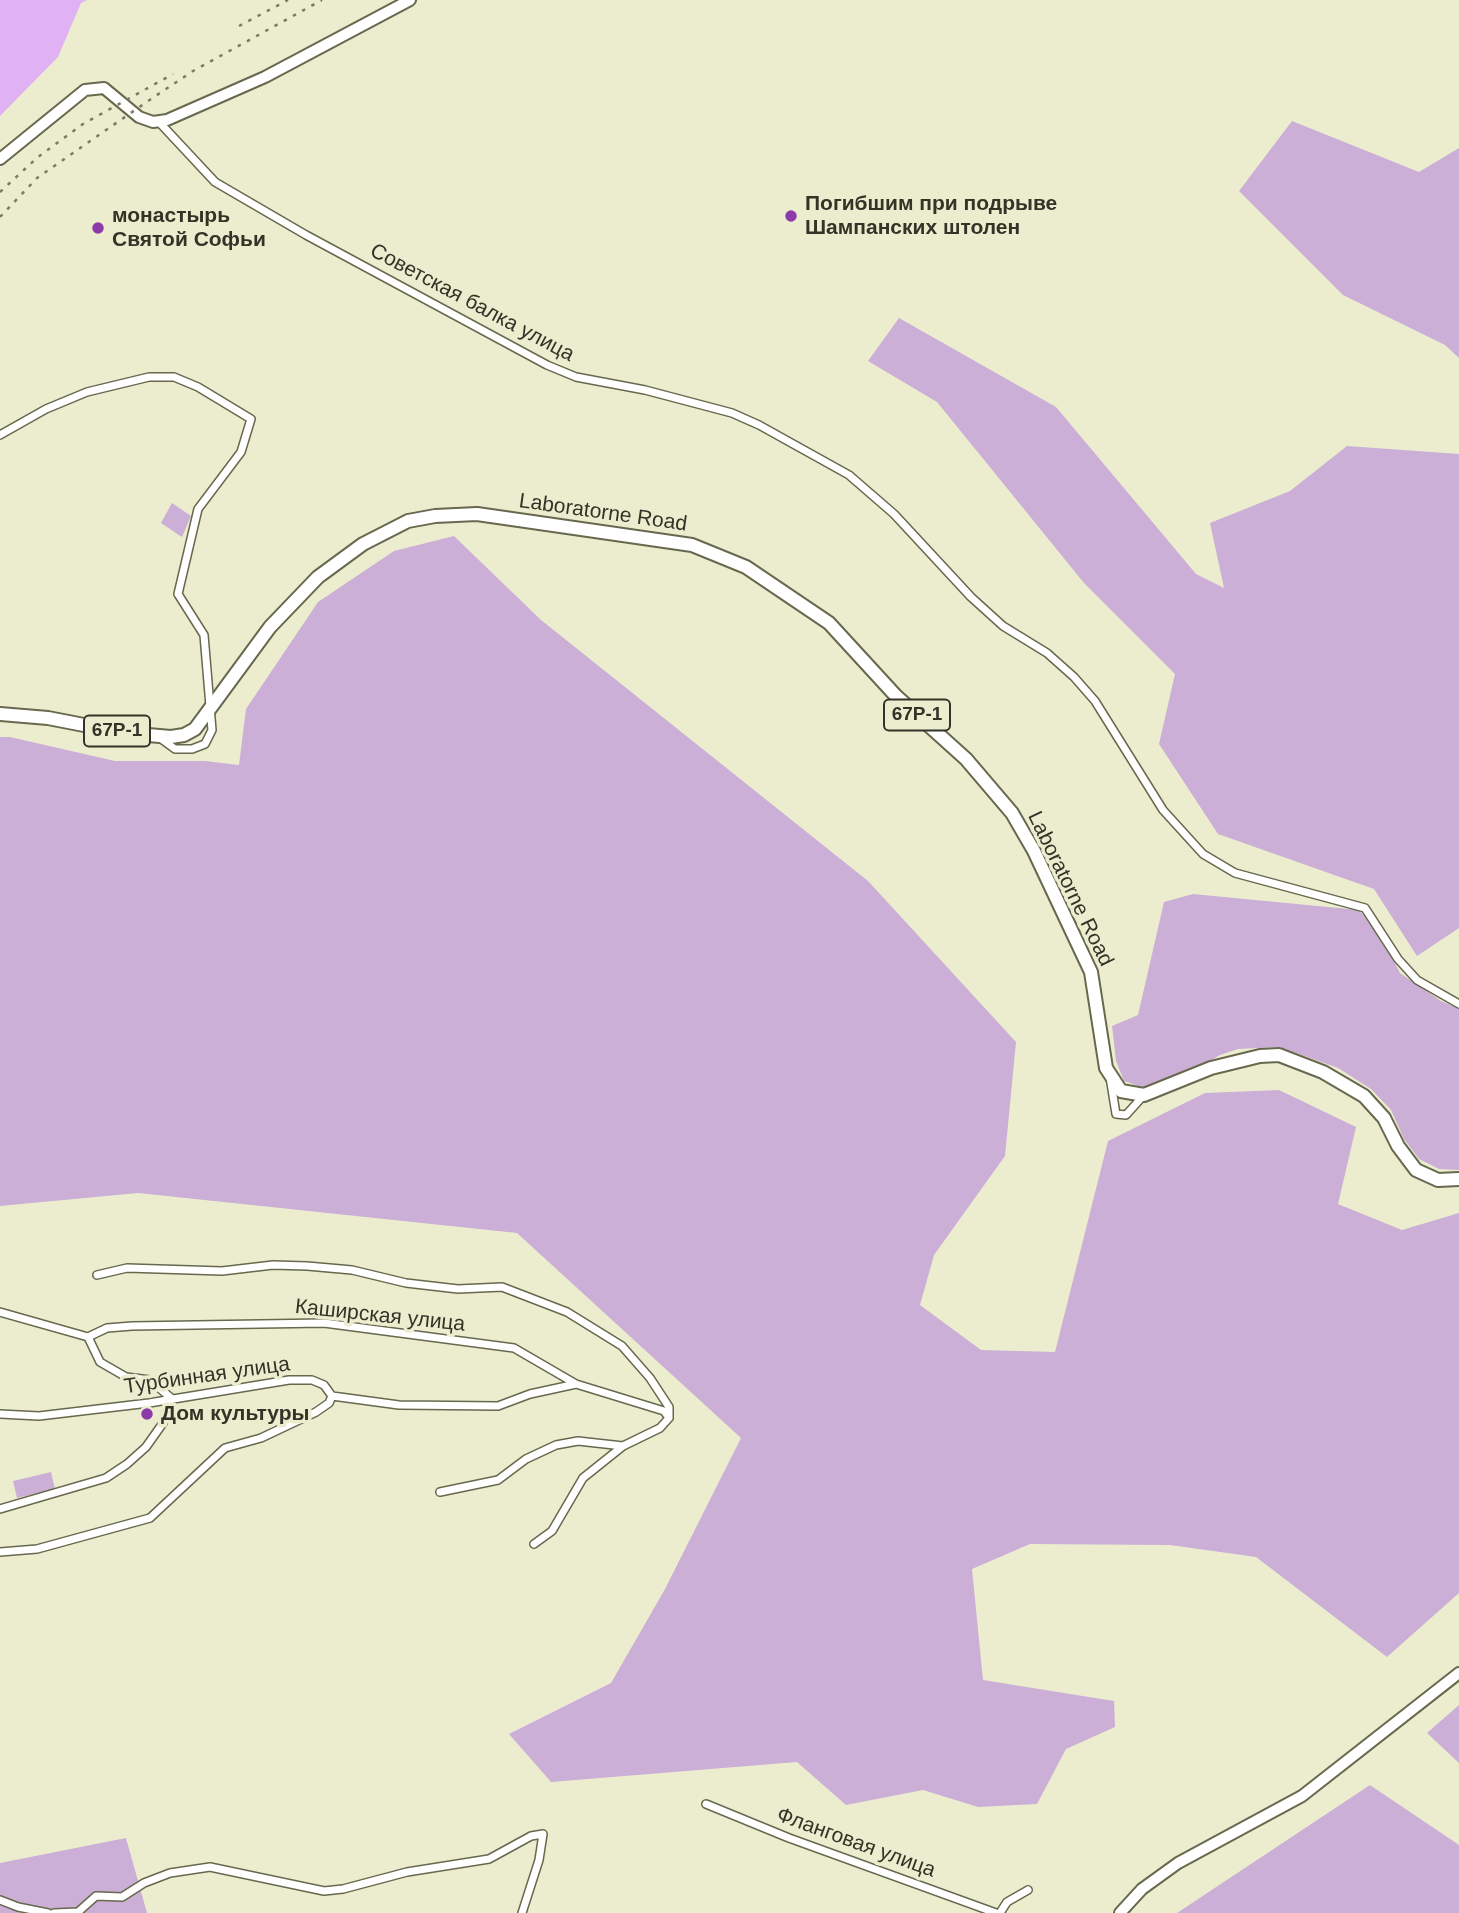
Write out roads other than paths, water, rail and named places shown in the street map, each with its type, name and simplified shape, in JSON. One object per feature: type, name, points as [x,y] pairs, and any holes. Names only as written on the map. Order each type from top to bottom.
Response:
[{"type":"main road","points":[[0,159],[78,94],[93,88],[111,92],[139,117],[159,122],[186,113],[265,77],[410,0]]},
{"type":"main road","name":"Laboratorne Road","points":[[210,709],[270,626],[318,577],[363,544],[408,521],[435,516],[477,514],[692,545],[746,566],[829,623],[896,696],[966,759],[1012,813],[1034,851],[1091,972],[1110,1077]]},
{"type":"main road","name":"67Р-1","points":[[0,714],[48,718],[156,736],[184,735],[195,729],[210,709]]},
{"type":"main road","points":[[1110,1077],[1121,1091],[1144,1095],[1211,1068],[1249,1058],[1279,1055],[1323,1072],[1364,1096],[1384,1118],[1398,1146],[1416,1170],[1438,1180],[1459,1179]]},
{"type":"main road","points":[[1120,1913],[1142,1889],[1178,1863],[1302,1796],[1459,1673]]},
{"type":"street","name":"Советская балка улица","points":[[159,122],[215,182],[306,235],[547,365],[576,377],[645,390],[732,413],[849,475],[894,514],[971,597],[1003,626],[1047,653],[1074,677],[1095,701],[1163,810],[1203,854],[1235,873],[1365,908],[1398,960],[1417,980],[1459,1004]]},
{"type":"street","points":[[0,435],[46,409],[87,392],[149,377],[174,377],[198,387],[251,419],[241,452],[198,509],[178,594],[204,635],[212,730],[199,748],[175,749],[156,736]]},
{"type":"street","points":[[1110,1077],[1116,1114],[1126,1115],[1144,1095]]},
{"type":"street","points":[[97,1275],[127,1268],[222,1271],[273,1265],[352,1270],[406,1283],[458,1289],[502,1287],[567,1312],[622,1346],[650,1378],[669,1408],[660,1428],[623,1446],[583,1478],[552,1531],[534,1545]]},
{"type":"street","points":[[0,1312],[88,1337],[100,1362],[126,1377],[150,1380],[171,1398],[163,1423],[146,1447],[106,1478],[0,1509]]},
{"type":"street","name":"Каширская улица","points":[[88,1337],[107,1328],[132,1326],[324,1324],[514,1348],[576,1384],[666,1415]]},
{"type":"street","name":"Турбинная улица","points":[[0,1414],[39,1416],[149,1403],[289,1380],[313,1380],[324,1385],[332,1396],[399,1405],[498,1406],[530,1394],[576,1384]]},
{"type":"street","points":[[0,1552],[37,1549],[150,1518],[225,1448],[261,1438],[316,1412],[330,1403],[332,1396]]},
{"type":"street","points":[[440,1492],[498,1480],[526,1459],[555,1445],[578,1441],[623,1446]]},
{"type":"street","name":"Фланговая улица","points":[[706,1804],[789,1838],[998,1913]]},
{"type":"street","points":[[54,1913],[78,1912],[96,1896],[122,1898],[144,1883],[170,1873],[210,1867],[324,1891],[343,1889],[407,1872],[489,1859],[531,1836],[543,1834],[539,1860],[522,1913]]},
{"type":"street","points":[[998,1913],[1007,1902],[1028,1890]]},
{"type":"street","points":[[0,1900],[18,1908],[48,1913]]},
{"type":"railway","points":[[239,26],[288,0]]},
{"type":"railway","points":[[0,217],[37,178],[148,101],[193,71],[322,0]]},
{"type":"railway","points":[[0,192],[38,157],[83,124],[173,74]]},
{"type":"place","name":"Погибшим при подрыве Шампанских штолен","points":[[791,216]]},
{"type":"place","name":"монастырь Святой Софьи","points":[[98,228]]},
{"type":"place","name":"Дом культуры","points":[[147,1414]]}]
